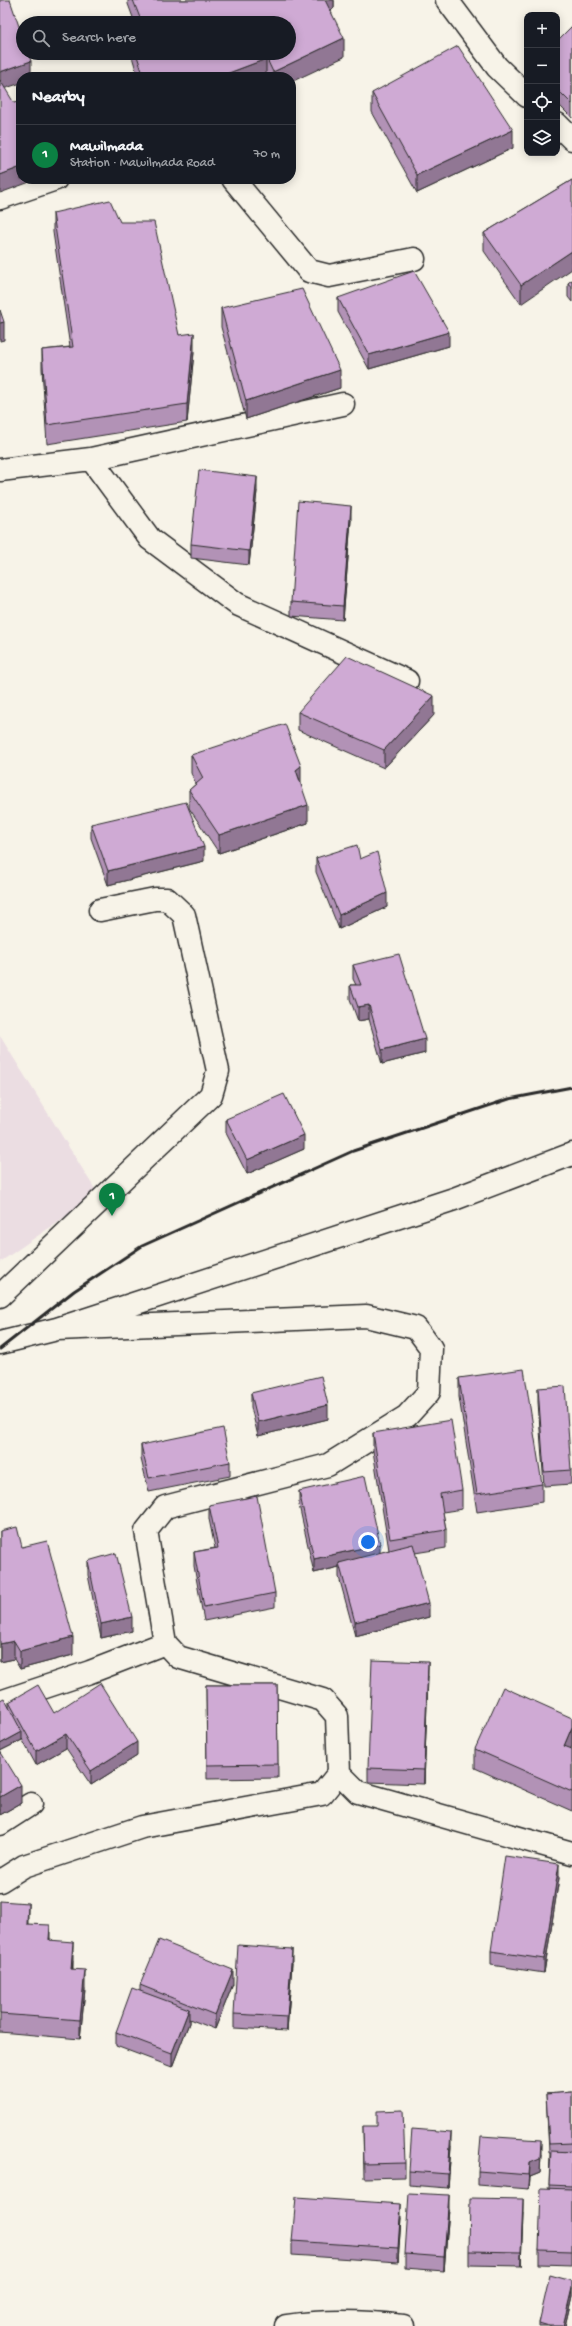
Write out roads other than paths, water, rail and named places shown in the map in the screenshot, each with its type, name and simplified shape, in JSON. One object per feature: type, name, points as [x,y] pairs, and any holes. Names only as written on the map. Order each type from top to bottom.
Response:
[{"type":"street","points":[[447,0],[497,67],[524,93]]},
{"type":"street","points":[[560,127],[572,139]]},
{"type":"street","points":[[0,198],[41,184]]},
{"type":"street","points":[[237,184],[309,271],[329,276],[414,259]]},
{"type":"street","points":[[0,470],[91,459],[343,404]]},
{"type":"street","points":[[91,459],[150,539],[236,604],[407,681]]},
{"type":"street","points":[[0,1296],[211,1095],[218,1071],[184,915],[167,898],[155,898],[100,910]]},
{"type":"street","points":[[0,1343],[57,1329],[454,1199],[572,1154]]},
{"type":"street","points":[[0,1881],[24,1866],[142,1827],[322,1794],[339,1774],[337,1716],[323,1700],[178,1657],[165,1643],[146,1531],[165,1507],[328,1465],[407,1416],[429,1392],[431,1348],[416,1328],[366,1316],[57,1329]]},
{"type":"street","points":[[0,1702],[90,1672],[165,1643]]},
{"type":"street","points":[[339,1774],[358,1792],[572,1853]]},
{"type":"street","points":[[0,1824],[31,1804]]},
{"type":"street","points":[[286,2326],[310,2323],[372,2322],[403,2326]]},
{"type":"railway","points":[[0,1349],[74,1291],[142,1246],[353,1151],[509,1099],[572,1087]]},
{"type":"place","name":"Mawilmada","points":[[112,1216]]}]
